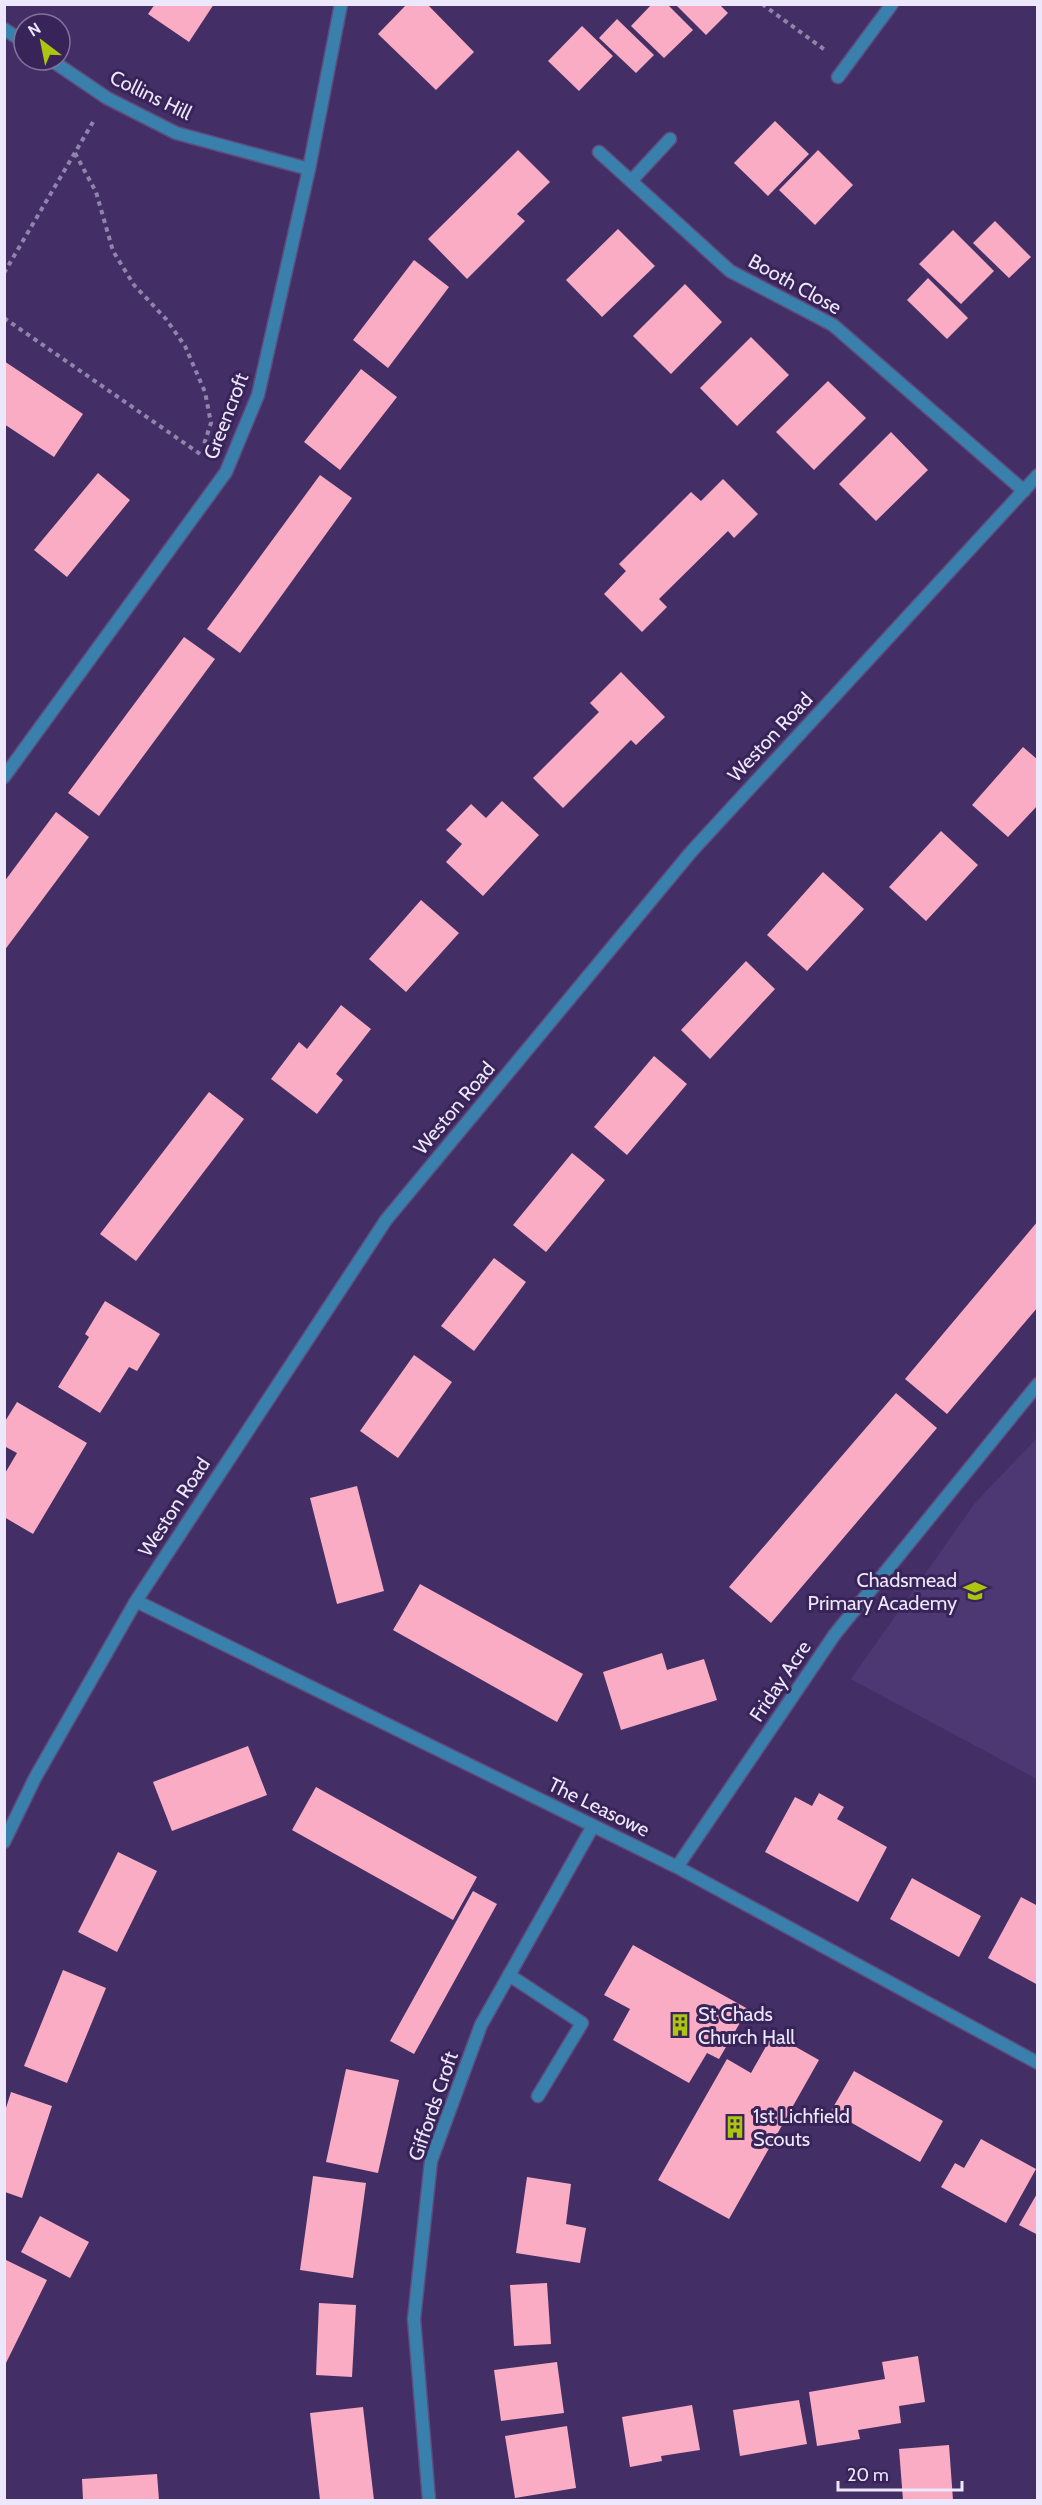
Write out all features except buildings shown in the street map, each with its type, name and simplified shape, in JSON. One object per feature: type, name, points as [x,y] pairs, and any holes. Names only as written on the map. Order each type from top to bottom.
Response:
[{"type":"street","name":"Greencroft","points":[[5,774],[226,472],[258,395],[309,169],[341,4]]},
{"type":"street","points":[[838,77],[892,4]]},
{"type":"street","name":"Collins Hill","points":[[69,72],[107,98],[176,133],[309,169]]},
{"type":"street","points":[[631,181],[670,139]]},
{"type":"street","name":"Booth Close","points":[[599,152],[730,271],[833,325],[1023,491]]},
{"type":"street","name":"Weston Road","points":[[4,1842],[35,1778],[136,1601],[386,1220],[691,852],[1038,475]]},
{"type":"street","name":"Friday Acre","points":[[677,1867],[835,1634],[1038,1384]]},
{"type":"street","name":"The Leasowe","points":[[136,1601],[677,1867],[1038,2063]]},
{"type":"street","name":"Giffords Croft","points":[[429,2500],[414,2319],[431,2161],[481,2025],[593,1826]]},
{"type":"street","points":[[509,1975],[582,2023],[538,2096]]},
{"type":"path","points":[[762,4],[846,65]]},
{"type":"path","points":[[4,273],[107,98]]},
{"type":"path","points":[[75,153],[96,192],[112,251],[134,285],[166,319],[185,346],[205,392],[211,423],[201,455]]},
{"type":"path","points":[[4,318],[226,472]]},
{"type":"shaded area","name":"Chadsmead Primary Academy","points":[[1037,1438],[1037,1779],[851,1679],[975,1503]]},
{"type":"place","name":"Chadsmead Primary Academy","points":[[975,1591]]},
{"type":"place","name":"St Chads Church Hall","points":[[680,2025]]},
{"type":"place","name":"1st Lichfield Scouts","points":[[735,2127]]}]
